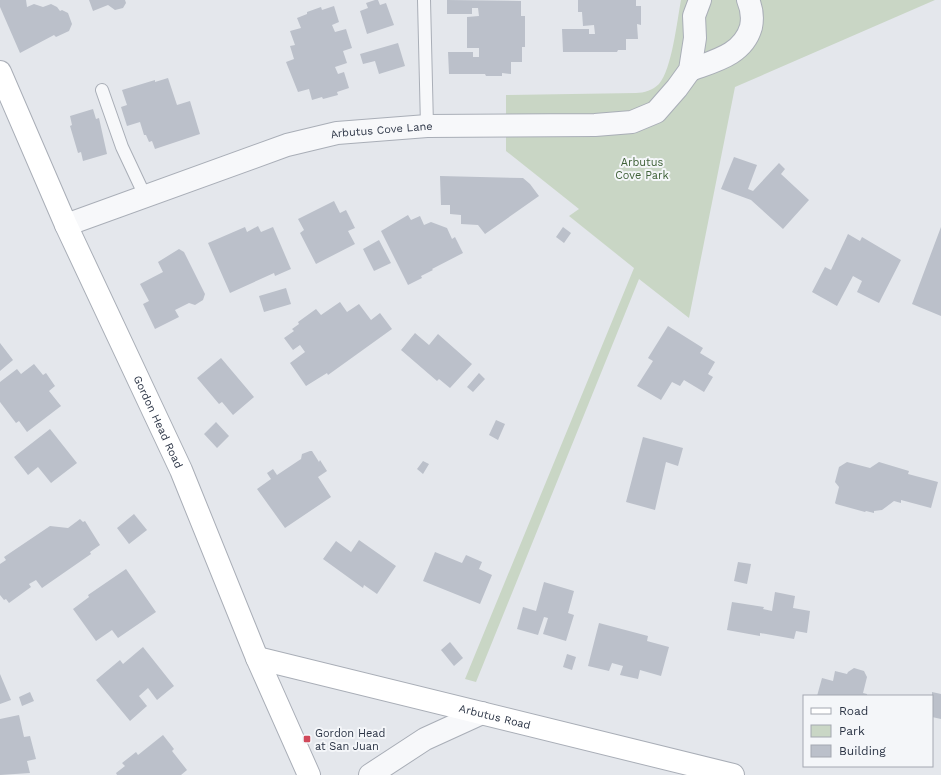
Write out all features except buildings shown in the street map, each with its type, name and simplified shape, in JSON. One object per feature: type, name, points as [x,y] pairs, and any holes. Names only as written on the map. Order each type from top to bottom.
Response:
[{"type":"main road","name":"Gordon Head Road","points":[[0,72],[66,225],[181,470],[257,658],[309,775]]},
{"type":"main road","name":"Arbutus Road","points":[[257,658],[732,775]]},
{"type":"street","name":"Arbutus Cove Lane","points":[[66,225],[286,145],[337,133],[426,126],[595,125],[632,122],[656,112],[677,88],[690,70],[695,38],[694,16],[700,0]]},
{"type":"street","points":[[690,70],[724,58],[738,48],[749,34],[753,17],[748,0]]},
{"type":"street","points":[[370,775],[425,739],[482,713]]},
{"type":"lane","points":[[424,0],[426,126]]},
{"type":"lane","points":[[102,90],[122,147],[145,196]]},
{"type":"green space","name":"Arbutus Cove Park","points":[[681,0],[935,0],[735,87],[689,318],[639,279],[476,682],[465,679],[634,268],[569,216],[579,209],[506,151],[506,95],[636,93],[645,92],[657,86],[664,77],[671,56]]},
{"type":"place","name":"Gordon Head at San Juan","points":[[307,739]]}]
